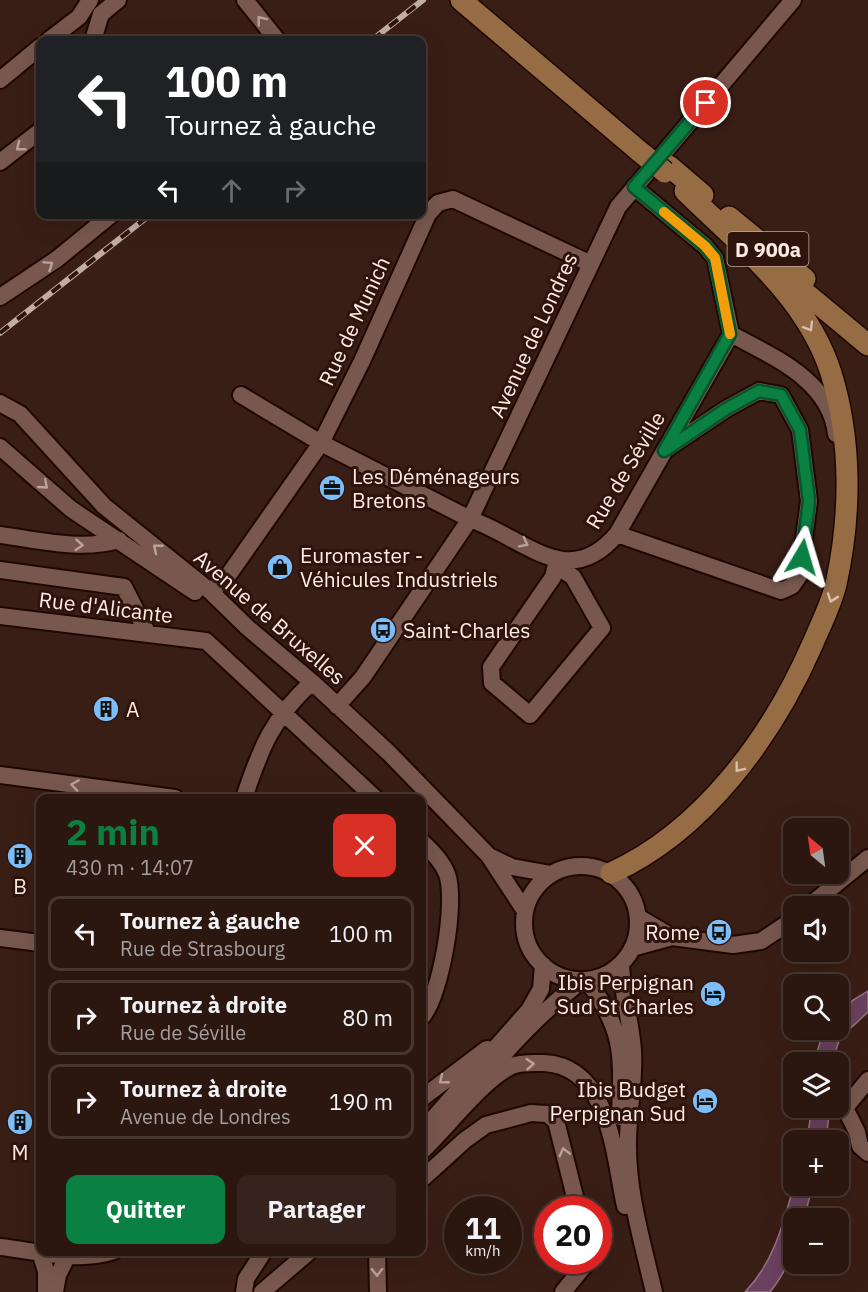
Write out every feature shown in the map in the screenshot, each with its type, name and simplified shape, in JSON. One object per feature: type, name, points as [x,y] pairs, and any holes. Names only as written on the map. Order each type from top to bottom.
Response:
[{"type":"main road","name":"D 900a","points":[[472,5],[667,169],[868,330]]},
{"type":"main road","name":"D 900a","points":[[667,169],[685,191],[868,345]]},
{"type":"main road","points":[[611,873],[639,861],[665,842],[737,773],[796,681],[835,587],[843,546],[848,482],[842,420],[831,373],[814,334],[796,305],[774,277],[685,191]]},
{"type":"street","points":[[94,36],[101,14],[118,0]]},
{"type":"street","points":[[245,0],[275,36]]},
{"type":"street","name":"Avenue de Londres","points":[[337,706],[363,676],[470,519],[618,207],[793,0]]},
{"type":"street","points":[[53,36],[82,5]]},
{"type":"street","points":[[0,80],[36,50]]},
{"type":"street","points":[[0,162],[36,134]]},
{"type":"street","points":[[634,187],[705,246],[715,258],[730,334],[803,376],[822,397],[835,423],[841,477],[843,546]]},
{"type":"street","name":"Rue de Munich","points":[[426,218],[438,204],[453,199],[591,264]]},
{"type":"street","points":[[0,297],[57,259],[106,219]]},
{"type":"street","name":"Rue de Munich","points":[[210,591],[225,580],[321,442],[362,361],[426,219]]},
{"type":"street","name":"Rue de Séville","points":[[241,395],[321,442],[470,519],[494,527],[556,563],[588,559],[606,547],[617,534],[730,334]]},
{"type":"street","points":[[617,534],[781,591],[792,586],[799,576],[809,501],[800,430],[781,395],[759,391],[726,409],[664,451]]},
{"type":"street","points":[[0,403],[20,414]]},
{"type":"street","points":[[0,408],[20,414]]},
{"type":"street","name":"Avenue de Bruxelles","points":[[20,414],[104,506],[210,591],[248,628],[312,682],[389,753],[489,856],[525,911]]},
{"type":"street","points":[[0,447],[71,509],[248,628]]},
{"type":"street","points":[[0,535],[81,546],[119,540]]},
{"type":"street","points":[[556,563],[573,577],[602,628],[530,715],[492,683],[489,676],[491,667],[553,577],[556,563]]},
{"type":"street","points":[[0,570],[124,586],[148,634]]},
{"type":"street","name":"Rue d'Alicante","points":[[0,616],[206,641],[283,711]]},
{"type":"street","points":[[246,794],[267,737],[283,711],[312,682]]},
{"type":"street","points":[[283,711],[371,794]]},
{"type":"street","points":[[0,775],[145,794]]},
{"type":"street","points":[[426,846],[437,856],[447,875],[451,900],[439,982],[430,1008],[426,1012]]},
{"type":"street","name":"Avenue de Bruxelles","points":[[489,856],[513,867],[551,874]]},
{"type":"street","points":[[821,896],[868,858]]},
{"type":"street","points":[[426,1145],[504,1053],[557,999],[585,980],[605,975],[621,964],[632,948],[638,933],[638,917],[634,900],[624,885],[611,873],[581,865],[551,874],[530,897],[525,911],[527,941],[543,965],[561,976],[585,980],[612,1017],[620,1045],[619,1137],[626,1206]]},
{"type":"street","points":[[638,917],[672,937]]},
{"type":"street","points":[[632,948],[672,937],[733,945],[761,941],[783,926]]},
{"type":"street","points":[[0,938],[36,942]]},
{"type":"street","points":[[621,964],[622,994],[633,1050],[633,1086],[627,1143],[634,1196],[654,1292]]},
{"type":"street","points":[[426,1126],[529,1010],[541,989],[543,965]]},
{"type":"street","points":[[426,980],[439,982]]},
{"type":"street","points":[[426,1095],[468,1061],[501,1041]]},
{"type":"street","points":[[426,1145],[489,1083],[512,1066],[556,1064],[578,1074],[594,1092],[604,1114],[644,1292]]},
{"type":"street","points":[[868,1080],[844,1108],[863,1125],[860,1146],[868,1153]]},
{"type":"street","points":[[426,1175],[465,1140],[486,1125],[531,1113],[547,1114],[556,1121],[575,1196]]},
{"type":"street","points":[[0,1246],[36,1251]]},
{"type":"street","points":[[41,1256],[46,1271],[46,1292]]},
{"type":"street","points":[[55,1292],[58,1275],[76,1256]]},
{"type":"street","points":[[244,1292],[246,1280],[261,1256]]},
{"type":"street","points":[[249,1292],[289,1256]]},
{"type":"street","points":[[262,1292],[303,1256]]},
{"type":"street","points":[[377,1256],[378,1292]]},
{"type":"street","points":[[563,1292],[578,1274]]},
{"type":"shaded area","points":[[868,991],[868,1012],[849,1030],[849,1004]]},
{"type":"shaded area","points":[[821,1040],[839,1040],[835,1052],[817,1052]]},
{"type":"shaded area","points":[[810,1118],[829,1118],[827,1130],[809,1130]]},
{"type":"shaded area","points":[[791,1196],[810,1196],[807,1208],[787,1208]]},
{"type":"shaded area","points":[[783,1221],[782,1274],[770,1292],[745,1292],[763,1268]]},
{"type":"railway","points":[[377,36],[423,0]]},
{"type":"railway","points":[[0,333],[145,219]]},
{"type":"slow traffic","points":[[664,212],[705,246],[715,258],[730,334]]},
{"type":"place","name":"Les Déménageurs Bretons","points":[[332,488]]},
{"type":"place","name":"Euromaster - Véhicules Industriels","points":[[280,567]]},
{"type":"place","name":"Saint-Charles","points":[[383,630]]},
{"type":"place","name":"A","points":[[106,709]]},
{"type":"place","name":"B","points":[[20,856]]},
{"type":"place","name":"Rome","points":[[719,932]]},
{"type":"place","name":"Ibis Perpignan Sud St Charles","points":[[713,994]]},
{"type":"place","name":"Ibis Budget Perpignan Sud","points":[[705,1101]]},
{"type":"place","name":"M","points":[[20,1122]]},
{"type":"route","points":[[706,103],[634,187],[705,246],[715,258],[730,334],[664,451],[726,409],[759,391],[781,395],[800,430],[809,501],[802,557]]}]
